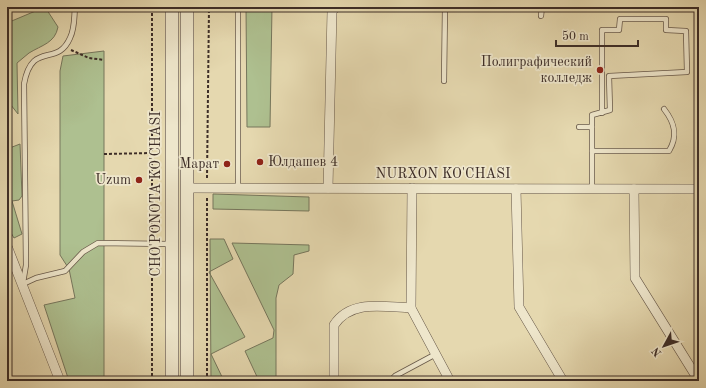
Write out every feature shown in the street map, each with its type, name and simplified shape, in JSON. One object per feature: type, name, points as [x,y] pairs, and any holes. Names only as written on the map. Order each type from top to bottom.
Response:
[{"type":"main road","name":"CHO'PONOTA KO'CHASI","points":[[172,7],[172,381]]},
{"type":"main road","points":[[187,7],[187,381]]},
{"type":"main road","points":[[172,188],[187,188]]},
{"type":"street","points":[[328,188],[332,11],[336,7]]},
{"type":"street","name":"NURXON KO'CHASI","points":[[187,188],[699,189]]},
{"type":"street","points":[[412,188],[411,308],[450,381]]},
{"type":"street","points":[[516,189],[519,307],[563,381]]},
{"type":"street","points":[[634,189],[635,278],[699,381]]},
{"type":"street","points":[[7,246],[60,381]]},
{"type":"street","points":[[334,381],[334,325],[338,319],[350,310],[359,306],[411,308]]},
{"type":"lane","points":[[23,284],[26,265],[24,84],[26,72],[36,59],[57,52],[65,47],[72,33],[75,7]]},
{"type":"lane","points":[[238,7],[238,188]]},
{"type":"lane","points":[[444,81],[445,7]]},
{"type":"lane","points":[[542,7],[542,16]]},
{"type":"lane","points":[[592,189],[592,115],[602,113],[610,110],[610,76],[687,72],[686,32],[666,30],[666,19],[620,19],[619,30],[602,30],[602,113]]},
{"type":"lane","points":[[592,151],[669,151],[675,141],[675,128],[671,117],[664,109]]},
{"type":"lane","points":[[579,127],[592,127]]},
{"type":"lane","points":[[23,284],[36,278],[65,271],[83,252],[98,243],[172,244]]},
{"type":"lane","points":[[16,268],[26,265]]},
{"type":"lane","points":[[390,381],[395,376],[436,354]]},
{"type":"path","points":[[152,7],[152,381]]},
{"type":"path","points":[[65,47],[89,58],[104,60]]},
{"type":"path","points":[[104,154],[152,153]]},
{"type":"green space","points":[[45,7],[58,27],[54,37],[51,40],[29,53],[17,63],[18,114],[7,100],[7,23]]},
{"type":"green space","points":[[246,7],[272,7],[270,127],[247,127]]},
{"type":"green space","points":[[104,51],[104,381],[69,381],[44,305],[75,298],[69,269],[60,255],[60,71],[63,56]]},
{"type":"green space","points":[[20,144],[22,196],[19,200],[12,201],[22,234],[14,238],[7,226],[7,149]]},
{"type":"green space","points":[[213,194],[309,197],[309,211],[213,209]]},
{"type":"green space","points":[[210,239],[224,239],[233,259],[210,271]]},
{"type":"green space","points":[[232,243],[309,245],[309,251],[294,255],[293,274],[279,285],[276,298],[276,381],[259,381],[245,351],[273,338],[274,330]]},
{"type":"green space","points":[[210,274],[245,337],[211,354],[224,381],[211,381]]},
{"type":"place","name":"Полиграфический колледж","points":[[600,70]]},
{"type":"place","name":"Юлдашев 4","points":[[260,162]]},
{"type":"place","name":"Марат","points":[[227,164]]},
{"type":"place","name":"Uzum","points":[[139,180]]}]
